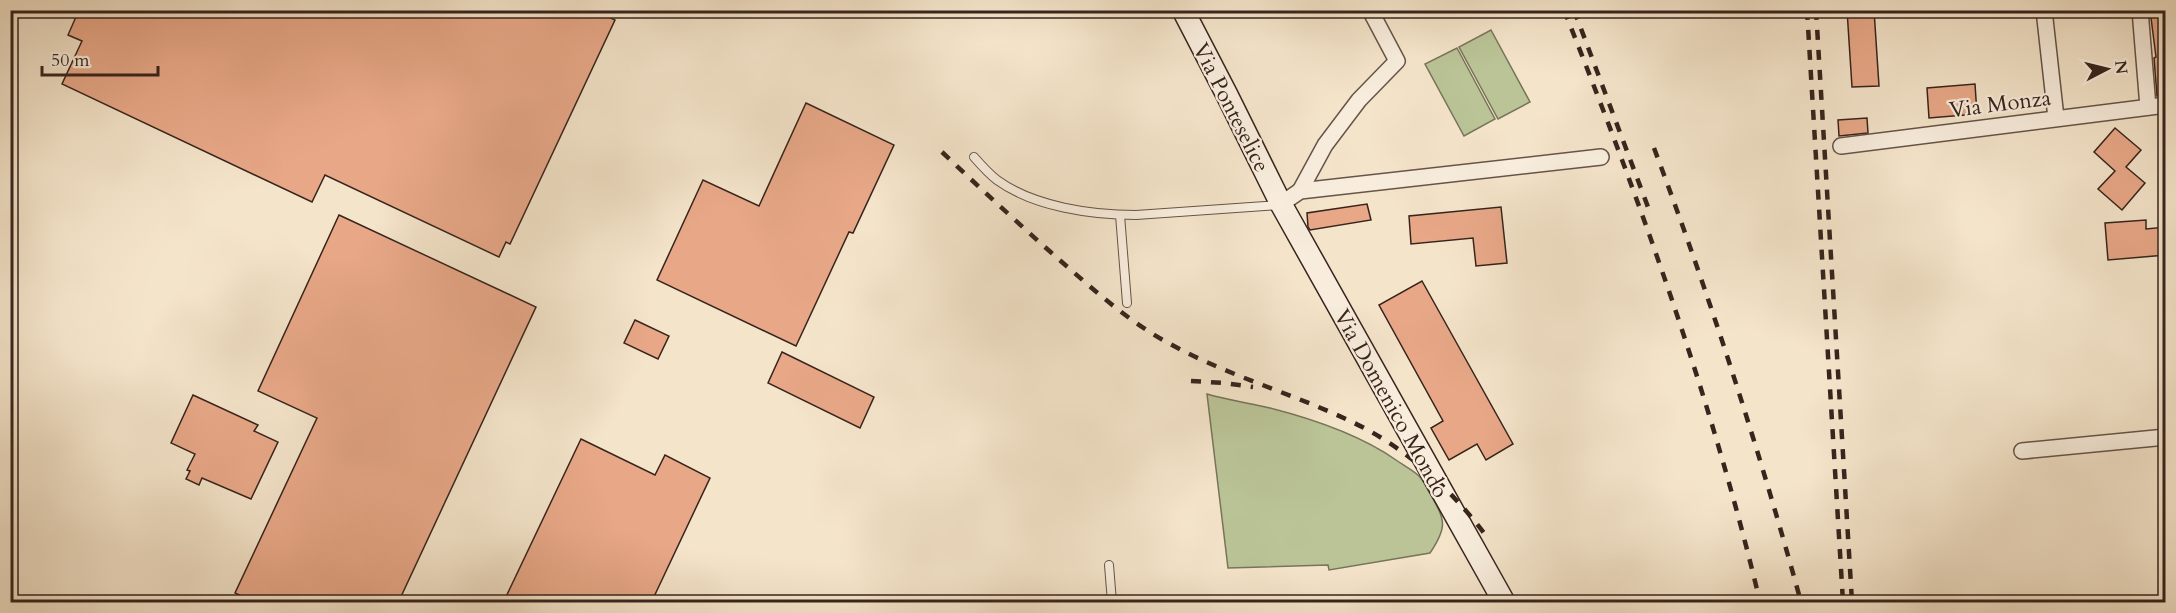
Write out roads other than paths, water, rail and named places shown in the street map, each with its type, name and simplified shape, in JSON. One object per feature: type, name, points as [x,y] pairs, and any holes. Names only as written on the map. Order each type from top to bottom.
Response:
[{"type":"street","name":"Via Ponteselice","points":[[1183,10],[1281,204]]},
{"type":"street","points":[[1281,204],[1300,191],[1325,145],[1359,100],[1397,61],[1370,10]]},
{"type":"street","points":[[2044,10],[2056,118]]},
{"type":"street","points":[[2139,10],[2148,107]]},
{"type":"street","name":"Via Monza","points":[[1841,146],[2166,105]]},
{"type":"street","points":[[1300,191],[1601,157]]},
{"type":"street","name":"Via Domenico Mondo","points":[[1281,204],[1504,603]]},
{"type":"street","points":[[2022,451],[2166,437]]},
{"type":"lane","points":[[974,157],[996,179],[1036,201],[1063,207],[1120,215],[1281,204]]},
{"type":"lane","points":[[1120,215],[1127,303]]},
{"type":"lane","points":[[1109,565],[1112,603]]},
{"type":"railway","points":[[1564,10],[1673,303],[1720,451],[1760,602]]},
{"type":"railway","points":[[1574,10],[1651,215]]},
{"type":"railway","points":[[1807,10],[1843,602]]},
{"type":"railway","points":[[1816,10],[1852,602]]},
{"type":"railway","points":[[1654,148],[1733,373],[1801,602]]},
{"type":"railway","points":[[942,152],[1063,263],[1136,323],[1187,353],[1316,406],[1384,439],[1417,463],[1447,491],[1487,537]]},
{"type":"railway","points":[[1191,381],[1253,387]]}]
